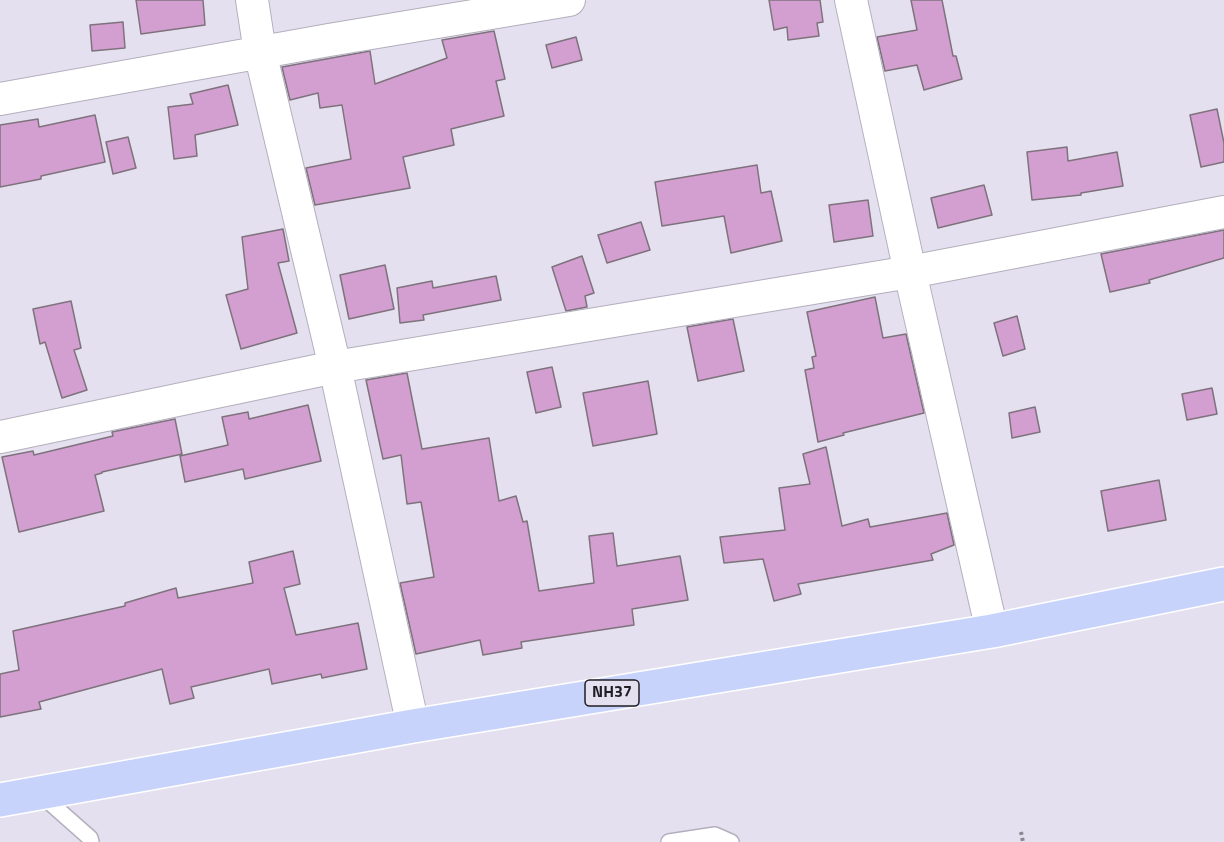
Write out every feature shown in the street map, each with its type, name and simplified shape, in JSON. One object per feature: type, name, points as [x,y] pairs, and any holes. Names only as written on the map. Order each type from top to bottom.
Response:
[{"type":"highway","name":"NH37","points":[[0,800],[413,726],[992,631],[1224,584]]},
{"type":"street","points":[[252,0],[260,52],[335,367],[413,726]]},
{"type":"street","points":[[0,99],[569,0]]},
{"type":"street","points":[[851,0],[992,631]]},
{"type":"street","points":[[0,437],[335,367],[910,272],[1224,212]]},
{"type":"lane","points":[[39,793],[90,838],[91,842]]},
{"type":"lane","points":[[669,842],[715,835],[730,842]]},
{"type":"path","points":[[1021,831],[1023,842]]},
{"type":"building","points":[[136,0],[203,0],[205,25],[141,34]]},
{"type":"building","points":[[769,0],[820,0],[823,22],[817,23],[819,36],[788,40],[787,27],[774,30]]},
{"type":"building","points":[[911,0],[942,0],[953,56],[956,56],[962,79],[924,90],[917,65],[885,71],[877,37],[917,30]]},
{"type":"building","points":[[123,22],[125,48],[92,51],[90,25]]},
{"type":"building","points":[[494,31],[505,79],[496,81],[504,116],[451,129],[454,145],[403,157],[410,188],[315,205],[306,168],[351,159],[342,105],[320,108],[318,93],[290,100],[282,67],[370,51],[375,84],[447,58],[442,40]]},
{"type":"building","points":[[576,37],[582,60],[552,68],[546,45]]},
{"type":"building","points":[[228,85],[238,125],[195,135],[197,156],[174,159],[168,107],[193,104],[190,94]]},
{"type":"building","points":[[1217,109],[1224,143],[1224,162],[1201,167],[1190,115]]},
{"type":"building","points":[[95,115],[105,162],[0,187],[0,125],[38,119],[39,127]]},
{"type":"building","points":[[128,137],[136,168],[113,174],[106,142]]},
{"type":"building","points":[[1067,147],[1068,161],[1117,152],[1123,186],[1081,193],[1081,195],[1032,200],[1027,152]]},
{"type":"building","points":[[757,165],[761,193],[771,191],[782,241],[731,253],[724,216],[662,226],[655,182]]},
{"type":"building","points":[[984,185],[992,215],[938,228],[931,198]]},
{"type":"building","points":[[868,200],[873,236],[834,242],[829,205]]},
{"type":"building","points":[[641,222],[650,250],[607,263],[598,235]]},
{"type":"building","points":[[283,229],[289,261],[278,263],[297,333],[241,349],[226,295],[248,289],[242,237]]},
{"type":"building","points":[[1224,230],[1224,258],[1149,280],[1150,283],[1110,292],[1101,254]]},
{"type":"building","points":[[582,256],[594,293],[585,296],[587,307],[566,311],[552,267]]},
{"type":"building","points":[[385,265],[394,309],[349,319],[340,275]]},
{"type":"building","points":[[496,276],[501,300],[423,315],[424,320],[400,323],[397,288],[432,281],[433,288]]},
{"type":"building","points":[[875,297],[883,338],[906,334],[924,413],[843,433],[844,435],[818,442],[805,370],[814,368],[812,357],[816,356],[807,312]]},
{"type":"building","points":[[71,301],[81,348],[74,350],[87,390],[62,398],[45,342],[40,344],[33,309]]},
{"type":"building","points":[[1017,316],[1025,349],[1003,356],[994,323]]},
{"type":"building","points":[[733,319],[744,371],[698,381],[687,327]]},
{"type":"building","points":[[552,367],[561,407],[536,413],[527,372]]},
{"type":"building","points":[[407,373],[422,449],[489,438],[499,501],[516,496],[523,522],[527,521],[539,591],[594,583],[589,536],[613,533],[617,566],[680,556],[688,600],[632,609],[634,625],[521,642],[522,648],[483,655],[480,640],[416,654],[400,583],[434,577],[421,502],[407,504],[401,455],[383,459],[366,380]]},
{"type":"building","points":[[648,381],[657,434],[593,446],[583,393]]},
{"type":"building","points":[[1212,388],[1217,414],[1187,420],[1182,394]]},
{"type":"building","points":[[308,405],[321,461],[245,479],[243,469],[185,482],[180,456],[228,445],[222,417],[248,412],[249,419]]},
{"type":"building","points":[[1035,407],[1040,432],[1012,438],[1009,413]]},
{"type":"building","points":[[175,419],[182,454],[95,475],[104,511],[19,532],[2,457],[33,451],[34,455],[113,436],[112,432]]},
{"type":"building","points":[[826,447],[842,526],[868,519],[870,527],[947,513],[954,545],[931,554],[933,560],[798,584],[801,594],[774,601],[763,559],[724,563],[720,537],[785,530],[779,488],[810,484],[803,454]]},
{"type":"building","points":[[1159,480],[1166,520],[1108,531],[1101,491]]},
{"type":"building","points":[[293,551],[300,584],[284,588],[296,635],[358,623],[367,669],[322,678],[321,674],[272,684],[269,669],[191,687],[194,698],[170,704],[162,669],[39,702],[41,709],[0,717],[0,674],[19,670],[13,631],[125,606],[125,603],[176,588],[178,598],[253,583],[249,562]]}]
